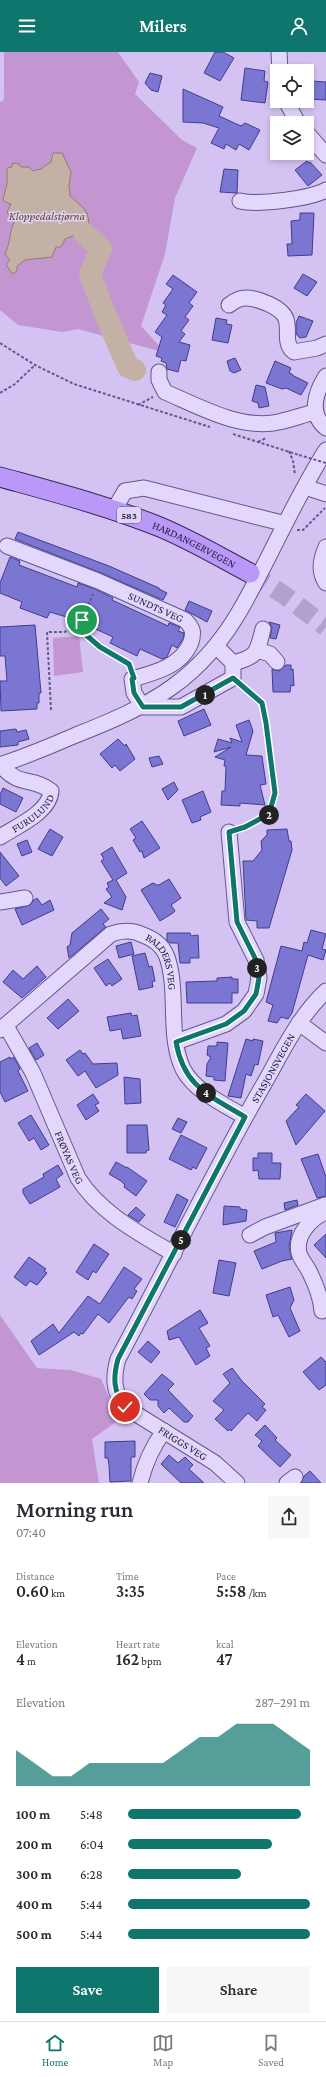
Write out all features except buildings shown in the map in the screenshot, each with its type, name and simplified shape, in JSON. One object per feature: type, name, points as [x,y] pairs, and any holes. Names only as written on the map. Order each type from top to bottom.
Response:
[{"type":"main road","name":"HARDANGERVEGEN","points":[[0,477],[114,510],[161,528],[209,550],[250,573]]},
{"type":"street","points":[[279,52],[280,64]]},
{"type":"street","points":[[314,141],[326,155]]},
{"type":"street","points":[[240,201],[256,203],[288,199],[326,190]]},
{"type":"street","points":[[229,305],[235,300],[253,298],[276,308],[283,314],[286,320],[288,345],[294,352],[317,348],[326,344]]},
{"type":"street","points":[[159,372],[159,380],[165,392],[236,420],[259,424],[274,423],[315,412]]},
{"type":"street","points":[[326,376],[318,390],[315,412],[318,420],[326,428]]},
{"type":"street","points":[[1,765],[113,721],[143,707],[185,678],[216,646],[241,608],[299,483],[326,450]]},
{"type":"street","points":[[299,483],[326,494]]},
{"type":"street","points":[[114,510],[125,491],[144,488],[284,524]]},
{"type":"street","name":"SUNDTS VEG","points":[[7,546],[98,581],[185,620],[192,627],[193,634],[188,648],[176,662],[160,671],[134,678]]},
{"type":"street","points":[[326,547],[321,560],[321,570],[326,583]]},
{"type":"street","points":[[233,663],[249,659],[256,650],[263,629]]},
{"type":"street","points":[[143,707],[181,707],[233,678],[233,663],[216,646]]},
{"type":"street","points":[[256,650],[270,654],[277,662]]},
{"type":"street","points":[[134,678],[132,679],[134,693],[143,707]]},
{"type":"street","name":"FURULUND","points":[[0,837],[42,809],[50,799],[50,791],[44,785],[15,779],[1,765]]},
{"type":"street","points":[[176,1042],[226,1024],[244,1011],[256,994],[259,978],[256,960],[237,922],[229,832]]},
{"type":"street","points":[[0,902],[25,898]]},
{"type":"street","name":"BALDERS VEG","points":[[3,1028],[22,1009],[111,934],[120,931],[133,931],[153,938],[162,947],[167,957],[170,969],[176,1042],[184,1070],[192,1081],[204,1092],[245,1117]]},
{"type":"street","name":"STASJONSVEGEN","points":[[114,1388],[115,1370],[118,1359],[245,1117],[299,1023],[316,1000],[326,991]]},
{"type":"street","points":[[299,1023],[326,1043]]},
{"type":"street","name":"FRØYAS VEG","points":[[3,1028],[33,1073],[78,1178],[87,1193],[120,1220],[174,1254]]},
{"type":"street","points":[[250,1235],[294,1216],[326,1205]]},
{"type":"street","points":[[322,1311],[317,1288],[301,1257],[298,1246],[307,1226],[318,1215],[326,1212]]},
{"type":"street","name":"FRIGGS VEG","points":[[114,1388],[125,1407],[215,1464],[237,1483]]},
{"type":"street","points":[[140,1483],[143,1470],[153,1446],[164,1431]]},
{"type":"path","points":[[0,343],[35,365],[74,384],[213,428]]},
{"type":"path","points":[[0,393],[15,384],[35,365]]},
{"type":"path","points":[[228,433],[326,463]]},
{"type":"path","points":[[288,451],[299,483]]},
{"type":"path","points":[[284,524],[296,530],[303,530],[326,507]]},
{"type":"path","points":[[78,628],[98,581]]},
{"type":"path","points":[[78,628],[100,647],[129,664],[134,678]]},
{"type":"path","points":[[51,710],[47,632],[64,632],[78,628]]},
{"type":"path","points":[[229,832],[245,827],[269,814],[275,793],[262,703],[233,678]]},
{"type":"shaded area","points":[[4,52],[118,52],[139,82],[135,94],[182,140],[197,148],[175,198],[165,254],[141,326],[166,353],[78,329],[62,332],[18,325],[0,310],[0,102],[3,101],[5,94],[4,95]]},
{"type":"shaded area","points":[[79,636],[83,672],[54,676],[53,638]]},
{"type":"shaded area","points":[[0,1315],[37,1368],[71,1370],[101,1379],[119,1420],[92,1439],[99,1483],[0,1483]]},
{"type":"water","name":"Kloppedalstjørna","points":[[53,153],[62,153],[71,172],[69,185],[70,196],[85,210],[89,224],[88,230],[65,239],[61,247],[56,247],[52,257],[25,260],[17,266],[17,271],[12,274],[6,264],[10,260],[5,254],[14,221],[17,217],[16,215],[9,215],[7,212],[11,204],[5,202],[3,199],[7,184],[7,168],[12,167],[13,163],[19,164],[21,167],[29,167],[33,171],[41,169],[51,162]]},
{"type":"waterway","points":[[84,233],[101,249],[90,274],[105,314],[128,367],[135,370]]},
{"type":"tunnel","points":[[250,573],[284,595],[326,627]]},
{"type":"route","points":[[82,620],[78,628],[100,647],[129,664],[134,678],[132,679],[134,693],[143,707],[181,707],[233,678],[262,703],[275,793],[269,814],[245,827],[229,832],[237,922],[256,960],[259,978],[256,994],[244,1011],[226,1024],[176,1042],[178,1056],[184,1070],[192,1081],[204,1092],[245,1117],[118,1359],[115,1370],[114,1388],[125,1407]]}]
